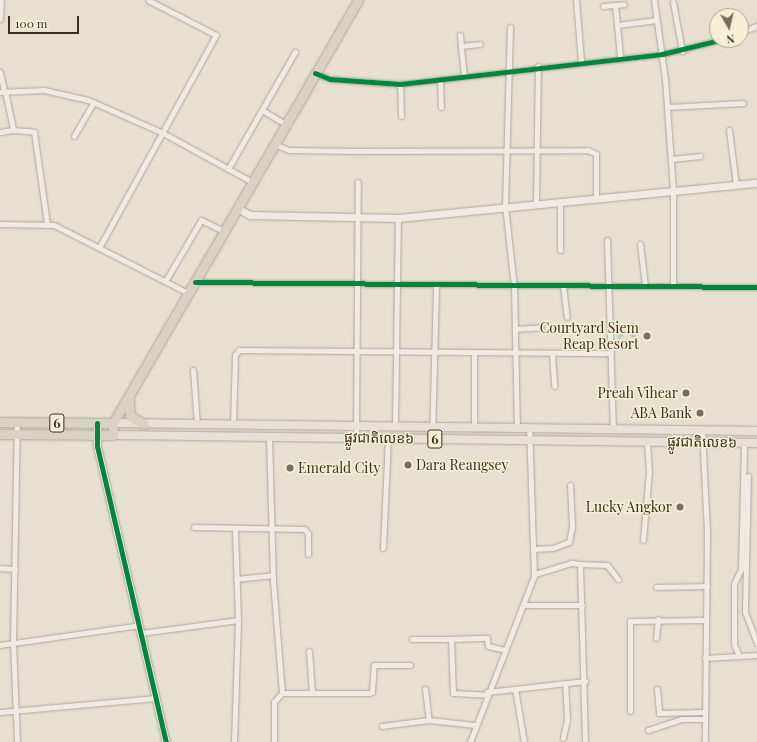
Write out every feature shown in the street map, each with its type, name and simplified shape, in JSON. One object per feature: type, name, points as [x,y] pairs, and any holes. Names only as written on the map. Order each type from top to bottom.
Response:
[{"type":"highway","points":[[113,435],[113,423],[358,0]]},
{"type":"highway","points":[[131,393],[127,405],[130,416],[144,424]]},
{"type":"highway","name":"ផ្លូវជាតិលេខ៦","points":[[0,422],[113,423]]},
{"type":"highway","name":"ផ្លូវជាតិលេខ៦","points":[[0,434],[113,435]]},
{"type":"main road","name":"ផ្លូវជាតិលេខ៦","points":[[113,423],[757,431]]},
{"type":"main road","name":"ផ្លូវជាតិលេខ៦","points":[[113,435],[757,443]]},
{"type":"street","points":[[0,19],[2,0]]},
{"type":"street","points":[[100,246],[216,35],[148,0]]},
{"type":"street","points":[[576,0],[581,61]]},
{"type":"street","points":[[654,0],[662,54],[671,159],[673,191],[673,286]]},
{"type":"street","points":[[673,2],[682,51]]},
{"type":"street","points":[[602,6],[624,4]]},
{"type":"street","points":[[615,6],[620,58]]},
{"type":"street","points":[[617,25],[657,20]]},
{"type":"street","points":[[510,27],[505,206],[514,286],[517,428]]},
{"type":"street","points":[[460,35],[464,76]]},
{"type":"street","points":[[315,73],[338,80],[400,84],[440,80],[509,69],[662,54],[682,51],[709,43]]},
{"type":"street","points":[[461,46],[480,44]]},
{"type":"street","points":[[228,169],[295,52]]},
{"type":"street","points":[[536,202],[538,66]]},
{"type":"street","points":[[0,72],[12,130]]},
{"type":"street","points":[[440,80],[441,108]]},
{"type":"street","points":[[400,84],[400,116]]},
{"type":"street","points":[[3,91],[44,90],[94,102],[163,133],[252,182]]},
{"type":"street","points":[[74,136],[94,102]]},
{"type":"street","points":[[667,107],[743,103]]},
{"type":"street","points":[[262,110],[285,124]]},
{"type":"street","points":[[0,132],[12,130],[33,130],[47,223]]},
{"type":"street","points":[[729,130],[736,185]]},
{"type":"street","points":[[274,144],[289,150],[506,151],[537,149],[595,152],[596,196]]},
{"type":"street","points":[[671,159],[700,156]]},
{"type":"street","points":[[356,438],[358,182]]},
{"type":"street","points":[[237,208],[250,215],[398,218],[596,196],[673,191],[757,183]]},
{"type":"street","points":[[560,201],[560,250]]},
{"type":"street","points":[[395,427],[398,218]]},
{"type":"street","points":[[166,280],[201,220],[224,231]]},
{"type":"street","points":[[0,224],[47,223],[100,246],[188,293]]},
{"type":"street","points":[[606,240],[613,429]]},
{"type":"street","points":[[640,244],[645,286]]},
{"type":"street","points":[[195,282],[357,283],[396,285],[757,287]]},
{"type":"street","points":[[432,439],[436,285]]},
{"type":"street","points":[[563,286],[567,316]]},
{"type":"street","points":[[515,329],[542,327]]},
{"type":"street","points":[[233,425],[236,351],[434,354],[611,353]]},
{"type":"street","points":[[474,354],[474,428]]},
{"type":"street","points":[[552,354],[554,386]]},
{"type":"street","points":[[194,370],[197,425]]},
{"type":"street","points":[[16,742],[13,711],[13,643],[17,423]]},
{"type":"street","points":[[97,423],[97,435],[166,742]]},
{"type":"street","points":[[470,742],[475,724],[487,694],[525,605],[535,574],[529,428]]},
{"type":"street","points":[[702,430],[706,586],[704,658],[705,742]]},
{"type":"street","points":[[269,437],[273,575],[282,693],[274,702],[274,742]]},
{"type":"street","points":[[383,548],[388,438]]},
{"type":"street","points":[[643,540],[649,471],[647,441]]},
{"type":"street","points":[[739,656],[734,644],[734,584],[741,569],[745,458],[744,443]]},
{"type":"street","points":[[745,458],[748,466],[745,612],[757,643]]},
{"type":"street","points":[[533,549],[553,548],[569,542],[572,527],[570,485]]},
{"type":"street","points":[[194,527],[307,530],[308,554]]},
{"type":"street","points":[[234,742],[238,620],[235,529]]},
{"type":"street","points":[[535,574],[568,564],[607,564],[618,579]]},
{"type":"street","points":[[580,564],[585,681],[585,742]]},
{"type":"street","points":[[0,568],[15,569]]},
{"type":"street","points":[[236,579],[273,575]]},
{"type":"street","points":[[656,587],[706,586]]},
{"type":"street","points":[[525,605],[582,605]]},
{"type":"street","points":[[630,711],[630,621],[658,619],[706,620]]},
{"type":"street","points":[[656,638],[658,619]]},
{"type":"street","points":[[141,633],[238,620]]},
{"type":"street","points":[[0,645],[140,625]]},
{"type":"street","points":[[412,639],[487,638],[488,646],[505,650]]},
{"type":"street","points":[[451,639],[453,693],[487,694],[515,688],[585,681]]},
{"type":"street","points":[[309,651],[312,693]]},
{"type":"street","points":[[704,658],[757,655]]},
{"type":"street","points":[[282,693],[369,693],[372,692],[374,665],[410,665]]},
{"type":"street","points":[[563,738],[567,719],[565,683]]},
{"type":"street","points":[[515,688],[524,742]]},
{"type":"street","points":[[425,689],[429,720]]},
{"type":"street","points":[[657,689],[659,713],[705,712]]},
{"type":"street","points":[[0,712],[156,698]]},
{"type":"street","points":[[648,730],[681,720],[705,719]]},
{"type":"street","points":[[382,726],[429,720],[475,724]]},
{"type":"shaded area","points":[[635,323],[636,340],[626,333],[618,340],[617,326]]},
{"type":"cycle path","points":[[315,73],[330,79],[400,84],[662,54],[709,43]]},
{"type":"cycle path","points":[[195,282],[757,287]]},
{"type":"cycle path","points":[[97,423],[97,446],[166,742]]},
{"type":"place","name":"Courtyard Siem Reap Resort","points":[[647,336]]},
{"type":"place","name":"Preah Vihear","points":[[686,393]]},
{"type":"place","name":"ABA Bank","points":[[700,413]]},
{"type":"place","name":"Dara Reangsey","points":[[408,465]]},
{"type":"place","name":"Emerald City","points":[[290,468]]},
{"type":"place","name":"Lucky Angkor","points":[[680,507]]}]
